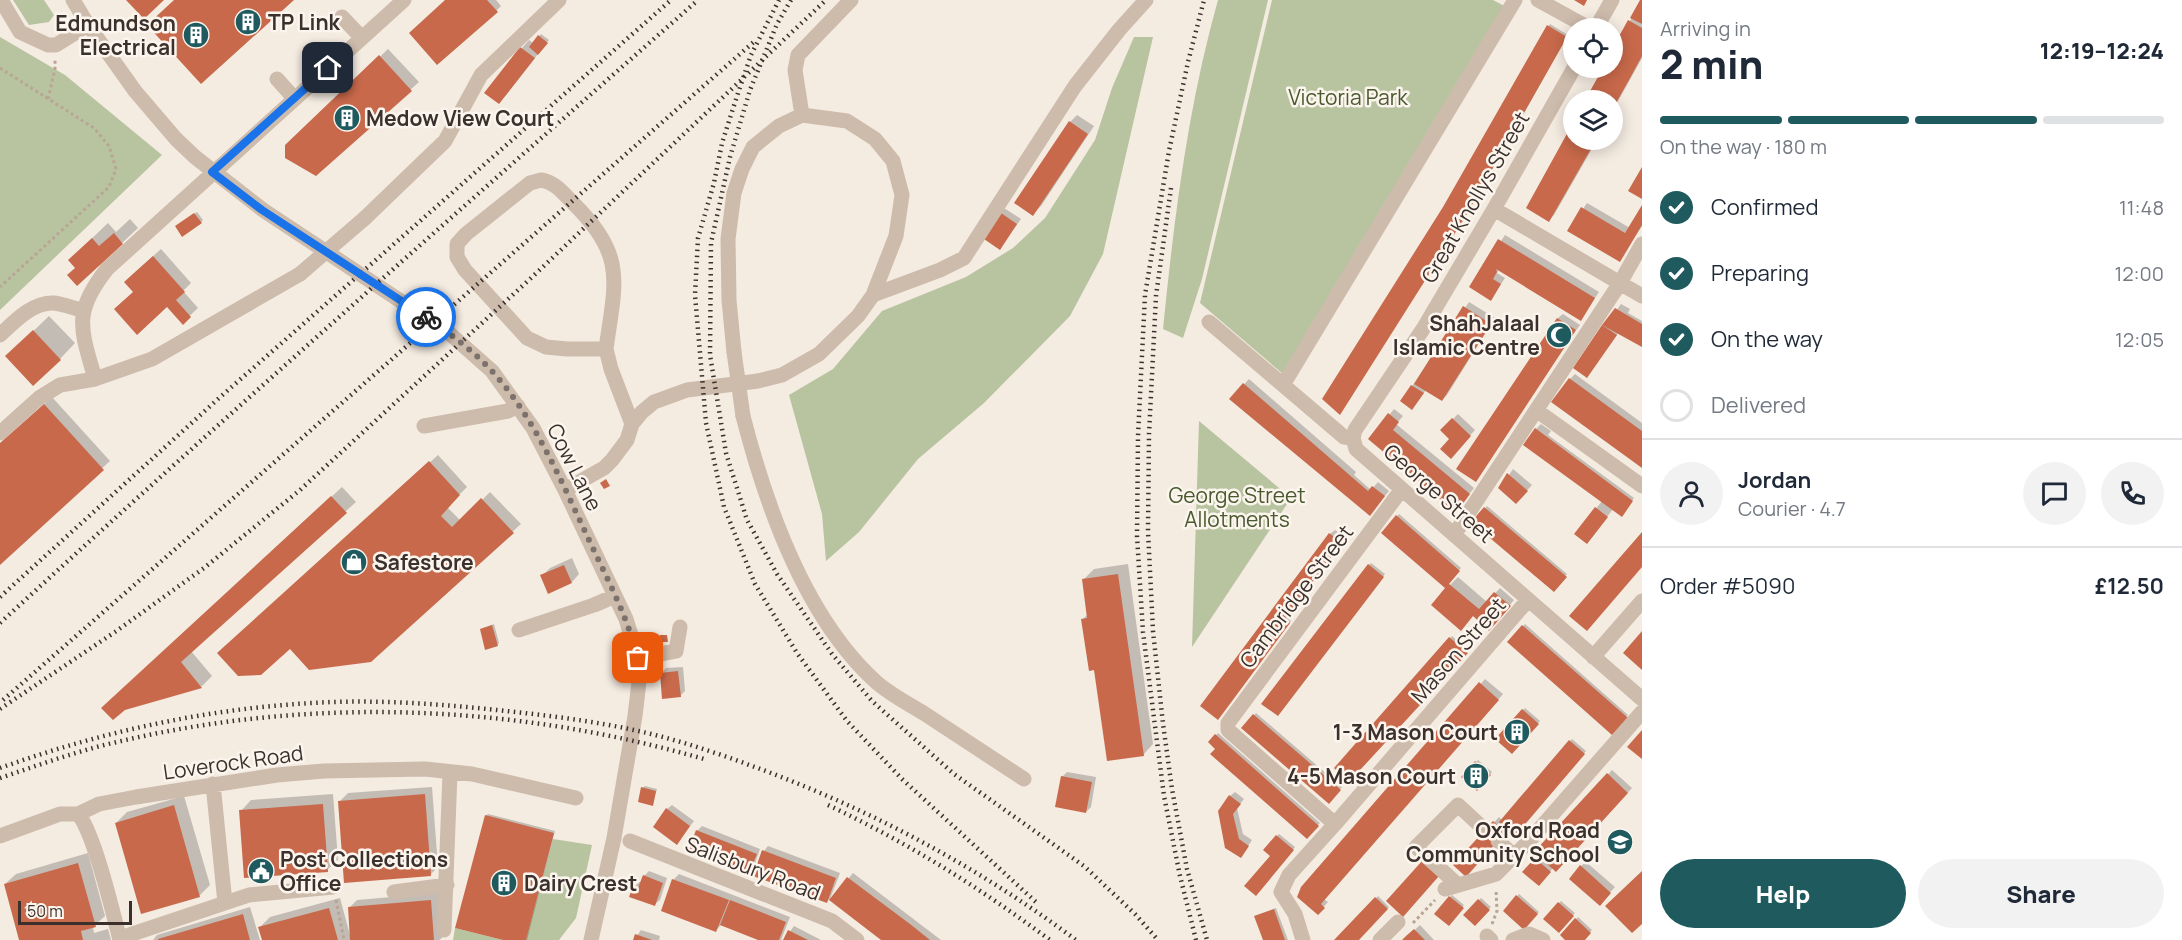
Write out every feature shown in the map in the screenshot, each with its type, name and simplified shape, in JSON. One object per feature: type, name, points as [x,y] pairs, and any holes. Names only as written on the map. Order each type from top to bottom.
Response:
[{"type":"street","points":[[1,0],[20,32],[35,40],[56,45],[88,25]]},
{"type":"street","name":"Cow Lane","points":[[73,0],[135,91],[176,139],[212,172],[262,210],[449,333],[492,371],[533,428],[565,490],[632,633],[638,658],[639,682],[632,734],[614,838],[591,940]]},
{"type":"street","points":[[95,379],[83,335],[82,310],[94,285],[107,269],[404,0]]},
{"type":"street","points":[[0,434],[39,398],[60,386],[95,379],[152,359],[300,274],[446,141],[481,75],[559,0]]},
{"type":"street","points":[[802,115],[795,70],[798,55],[851,0]]},
{"type":"street","points":[[873,296],[940,270],[964,258],[1075,86],[1146,0]]},
{"type":"street","points":[[1283,385],[1515,0]]},
{"type":"street","points":[[1538,0],[1571,18]]},
{"type":"street","points":[[1602,18],[1612,0]]},
{"type":"street","points":[[342,17],[362,38]]},
{"type":"street","name":"Great Knollys Street","points":[[1353,438],[1355,430],[1423,329],[1568,78]]},
{"type":"street","points":[[277,79],[294,98]]},
{"type":"street","points":[[565,490],[604,468],[627,440],[632,424],[654,402],[687,390],[758,381],[782,375],[819,354],[840,336],[873,296],[896,236],[902,195],[893,161],[875,139],[847,121],[802,115],[779,126],[753,147],[742,169],[735,193],[728,239],[729,300],[734,352],[743,416],[756,467],[774,519],[817,608],[845,651],[877,683],[1024,779]]},
{"type":"street","points":[[606,349],[546,347],[527,338],[465,270],[457,257],[456,244],[530,183],[541,180],[549,181],[583,214],[609,249],[613,264],[614,284],[606,349],[611,369],[632,424]]},
{"type":"street","points":[[1494,209],[1642,296]]},
{"type":"street","points":[[1454,535],[1620,283],[1642,244]]},
{"type":"street","points":[[0,335],[19,317],[37,307],[53,303],[82,310]]},
{"type":"street","name":"George Street","points":[[1209,322],[1344,437],[1353,438],[1356,449],[1642,699]]},
{"type":"street","points":[[424,426],[508,411],[518,406]]},
{"type":"street","points":[[1536,410],[1642,486]]},
{"type":"street","name":"Cambridge Street","points":[[1335,824],[1228,730],[1228,723],[1402,489]]},
{"type":"street","points":[[519,630],[615,596]]},
{"type":"street","name":"Mason Street","points":[[1303,940],[1294,914],[1281,892],[1289,874],[1528,600]]},
{"type":"street","points":[[1593,657],[1642,601]]},
{"type":"street","points":[[638,658],[676,651],[680,627]]},
{"type":"street","points":[[1485,830],[1458,804],[1416,847],[1451,887],[1496,874],[1529,841],[1642,712]]},
{"type":"street","name":"Loverock Road","points":[[0,836],[60,814],[78,814],[99,804],[277,775],[354,769],[416,768],[472,774],[576,798]]},
{"type":"street","points":[[444,930],[450,772]]},
{"type":"street","points":[[213,784],[225,903]]},
{"type":"street","points":[[78,814],[85,822],[120,939],[249,895],[333,887]]},
{"type":"street","points":[[1498,841],[1514,856]]},
{"type":"street","name":"Salisbury Road","points":[[630,842],[832,921],[857,940]]},
{"type":"street","points":[[394,892],[447,885]]},
{"type":"street","points":[[1380,940],[1398,922]]},
{"type":"street","points":[[1514,939],[1529,934],[1543,940]]},
{"type":"path","points":[[48,99],[55,69],[56,45]]},
{"type":"path","points":[[0,68],[94,128],[109,146],[116,168],[109,187],[0,286]]},
{"type":"path","points":[[1489,938],[1497,911],[1496,874]]},
{"type":"path","points":[[333,887],[344,940]]},
{"type":"path","points":[[1398,922],[1402,926],[1412,925],[1451,887]]},
{"type":"green space","points":[[13,0],[44,0],[54,15],[49,22],[29,25]]},
{"type":"green space","points":[[1218,0],[1268,0],[1202,279],[1183,338],[1163,329],[1183,163],[1198,81]]},
{"type":"green space","name":"Victoria Park","points":[[1272,0],[1493,0],[1514,11],[1290,380],[1200,303]]},
{"type":"green space","points":[[0,37],[65,75],[162,155],[0,310]]},
{"type":"green space","points":[[1134,37],[1153,37],[1103,254],[1070,316],[984,403],[918,459],[859,532],[826,561],[822,514],[789,395],[833,369],[882,311],[966,277],[1013,248],[1045,218],[1095,140],[1112,88]]},
{"type":"green space","name":"George Street Allotments","points":[[1199,421],[1291,498],[1192,647]]},
{"type":"green space","points":[[553,839],[592,845],[576,918],[559,940],[526,940]]},
{"type":"green space","points":[[455,928],[503,940],[453,940]]},
{"type":"building","points":[[126,0],[164,0],[144,19]]},
{"type":"building","name":"Edmundson Electrical","points":[[174,0],[294,0],[201,84],[147,25]]},
{"type":"building","points":[[445,0],[487,0],[498,12],[437,65],[409,33]]},
{"type":"building","points":[[1574,0],[1587,0],[1584,6]]},
{"type":"building","points":[[1642,0],[1642,24],[1630,18]]},
{"type":"building","points":[[1628,20],[1642,28],[1642,56],[1623,90],[1591,90],[1597,78],[1623,78],[1623,29]]},
{"type":"building","points":[[1547,25],[1563,35],[1563,44],[1464,219],[1340,415],[1322,399],[1443,207]]},
{"type":"building","points":[[538,35],[548,43],[538,55],[529,47]]},
{"type":"building","points":[[520,47],[535,58],[499,104],[484,93]]},
{"type":"building","name":"Medow View Court","points":[[379,55],[412,91],[316,176],[285,158],[285,145]]},
{"type":"building","points":[[1069,121],[1088,134],[1033,216],[1014,203]]},
{"type":"building","points":[[1563,141],[1563,150],[1590,150],[1549,222],[1526,208]]},
{"type":"building","points":[[1642,167],[1642,199],[1628,191]]},
{"type":"building","points":[[1642,205],[1642,225],[1620,262],[1567,231],[1581,207],[1625,233]]},
{"type":"building","points":[[998,211],[1017,224],[1000,250],[981,237]]},
{"type":"building","points":[[194,213],[202,223],[182,237],[175,226]]},
{"type":"building","points":[[114,233],[123,244],[77,286],[67,275],[75,268],[68,260],[92,238],[99,246]]},
{"type":"building","points":[[1498,239],[1595,298],[1581,321],[1496,269],[1497,272],[1493,279],[1501,284],[1491,301],[1469,287]]},
{"type":"building","points":[[153,256],[185,292],[176,300],[191,317],[183,325],[167,307],[137,335],[114,309],[133,292],[124,282]]},
{"type":"building","points":[[1463,306],[1491,324],[1442,401],[1414,384]]},
{"type":"building","points":[[1615,308],[1642,324],[1642,347],[1602,325]]},
{"type":"building","points":[[1557,318],[1576,330],[1476,482],[1456,469]]},
{"type":"building","points":[[1602,325],[1617,335],[1587,378],[1573,368]]},
{"type":"building","points":[[33,330],[61,360],[33,386],[5,356]]},
{"type":"building","points":[[1569,378],[1642,431],[1642,468],[1551,402]]},
{"type":"building","points":[[1243,383],[1368,491],[1372,486],[1385,496],[1370,516],[1229,399]]},
{"type":"building","points":[[1411,385],[1424,393],[1412,410],[1400,401]]},
{"type":"building","points":[[44,404],[104,470],[0,565],[0,443]]},
{"type":"building","points":[[1388,413],[1399,422],[1393,430],[1470,494],[1456,513],[1368,439]]},
{"type":"building","points":[[1452,418],[1471,436],[1451,459],[1440,449],[1449,439],[1440,430]]},
{"type":"building","points":[[1535,428],[1633,501],[1622,517],[1523,445]]},
{"type":"building","points":[[429,461],[460,495],[441,516],[452,527],[481,498],[514,533],[371,662],[309,670],[290,649],[261,675],[238,676],[217,653]]},
{"type":"building","points":[[1507,473],[1528,491],[1516,504],[1498,488]]},
{"type":"building","points":[[606,479],[610,486],[604,489],[600,483]]},
{"type":"building","points":[[331,496],[347,513],[181,662],[202,688],[125,710],[113,720],[101,708]]},
{"type":"building","points":[[1484,507],[1567,577],[1554,592],[1471,522]]},
{"type":"building","points":[[1595,507],[1608,517],[1587,544],[1574,534]]},
{"type":"building","points":[[1396,515],[1460,571],[1449,584],[1479,609],[1494,592],[1511,606],[1489,631],[1473,616],[1461,631],[1431,605],[1445,588],[1381,533]]},
{"type":"building","points":[[1642,532],[1642,567],[1587,631],[1569,616]]},
{"type":"building","points":[[1329,533],[1342,543],[1285,619],[1290,623],[1218,720],[1200,706]]},
{"type":"building","points":[[1368,564],[1384,577],[1278,716],[1261,704]]},
{"type":"building","points":[[564,565],[572,583],[548,594],[540,575]]},
{"type":"building","points":[[1118,574],[1144,756],[1107,761],[1094,670],[1089,671],[1081,619],[1087,618],[1082,579]]},
{"type":"building","points":[[492,625],[498,646],[485,650],[480,629]]},
{"type":"building","points":[[1522,625],[1628,718],[1612,735],[1507,642]]},
{"type":"building","points":[[1642,631],[1642,670],[1623,653]]},
{"type":"building","points":[[660,635],[667,635],[668,642],[661,642]]},
{"type":"building","points":[[1449,637],[1468,653],[1349,782],[1334,768]]},
{"type":"building","points":[[678,671],[681,697],[662,699],[660,673]]},
{"type":"building","points":[[1479,682],[1499,700],[1321,904],[1325,908],[1318,915],[1297,897],[1301,887]]},
{"type":"building","name":"1-3 Mason Court","points":[[1522,709],[1539,724],[1512,754],[1495,739]]},
{"type":"building","points":[[1253,714],[1341,790],[1329,804],[1241,728]]},
{"type":"building","points":[[1642,730],[1642,759],[1627,747]]},
{"type":"building","points":[[1215,734],[1319,826],[1307,839],[1210,754],[1215,749],[1208,742]]},
{"type":"building","points":[[1569,740],[1585,754],[1515,836],[1499,822]]},
{"type":"building","name":"4-5 Mason Court","points":[[1475,761],[1491,775],[1477,791],[1461,777]]},
{"type":"building","points":[[1607,773],[1628,793],[1556,872],[1534,852]]},
{"type":"building","points":[[1061,776],[1092,782],[1086,813],[1055,807]]},
{"type":"building","points":[[641,787],[656,791],[653,806],[638,802]]},
{"type":"building","points":[[425,794],[431,876],[344,883],[338,801]]},
{"type":"building","points":[[1229,795],[1241,804],[1233,814],[1239,839],[1249,846],[1241,858],[1225,848],[1218,811]]},
{"type":"building","points":[[323,804],[328,872],[244,878],[239,810]]},
{"type":"building","points":[[174,805],[200,897],[141,914],[115,823]]},
{"type":"building","points":[[666,808],[690,826],[677,845],[653,827]]},
{"type":"building","name":"Dairy Crest","points":[[485,815],[554,833],[526,940],[503,940],[455,928]]},
{"type":"building","points":[[1493,821],[1506,832],[1466,877],[1453,865]]},
{"type":"building","points":[[696,830],[757,854],[748,875],[688,852]]},
{"type":"building","points":[[1276,835],[1294,850],[1256,896],[1244,886],[1270,856],[1263,850]]},
{"type":"building","points":[[762,850],[836,878],[827,903],[753,876]]},
{"type":"building","points":[[1535,858],[1551,872],[1539,886],[1522,872]]},
{"type":"building","points":[[1422,861],[1439,876],[1403,917],[1386,901]]},
{"type":"building","points":[[78,863],[96,927],[81,931],[83,940],[19,940],[4,884]]},
{"type":"building","points":[[1580,865],[1611,893],[1600,906],[1569,879]]},
{"type":"building","points":[[1642,871],[1642,924],[1632,933],[1605,906]]},
{"type":"building","points":[[643,875],[663,883],[655,906],[629,897],[633,886],[638,888]]},
{"type":"building","points":[[847,877],[930,940],[881,940],[829,900]]},
{"type":"building","points":[[672,879],[729,900],[716,932],[661,911]]},
{"type":"building","points":[[1516,895],[1538,914],[1524,930],[1503,911]]},
{"type":"building","points":[[1449,896],[1464,908],[1449,926],[1434,914]]},
{"type":"building","points":[[1375,897],[1388,909],[1359,940],[1334,940]]},
{"type":"building","points":[[1478,899],[1490,910],[1475,926],[1463,915]]},
{"type":"building","points":[[431,900],[434,940],[350,940],[348,907]]},
{"type":"building","points":[[730,900],[786,922],[779,940],[758,940],[720,925]]},
{"type":"building","points":[[1558,902],[1574,916],[1559,933],[1543,919]]},
{"type":"building","points":[[329,908],[338,940],[262,940],[258,927]]},
{"type":"building","points":[[1274,909],[1285,940],[1263,940],[1254,916]]},
{"type":"building","points":[[243,914],[250,940],[158,940],[158,939]]},
{"type":"building","points":[[1575,918],[1591,933],[1585,940],[1565,940],[1560,935]]},
{"type":"building","points":[[1414,929],[1425,940],[1402,940],[1406,936]]},
{"type":"building","points":[[788,930],[808,940],[783,940]]},
{"type":"building","points":[[635,934],[652,940],[633,940]]},
{"type":"railway","points":[[0,597],[218,399],[671,0]]},
{"type":"railway","points":[[0,623],[260,387],[698,0]]},
{"type":"railway","points":[[779,0],[751,55],[738,93],[722,143],[714,183],[698,238],[695,295],[706,423],[724,507],[755,584],[797,653],[847,721],[902,779],[1037,903]]},
{"type":"railway","points":[[791,0],[777,24],[750,90],[730,157],[711,243],[710,355],[726,453],[747,520],[777,574],[832,654],[872,701],[954,774],[1084,866],[1135,914],[1158,940]]},
{"type":"railway","points":[[0,709],[115,632],[204,568],[300,490],[530,279],[826,0]]},
{"type":"railway","points":[[1196,940],[1164,796],[1143,632],[1137,536],[1138,436],[1145,295],[1169,151],[1204,0]]},
{"type":"railway","points":[[3,700],[756,40]]},
{"type":"railway","points":[[1171,188],[1156,296],[1149,434],[1148,531],[1153,631],[1172,789],[1187,869],[1207,940]]},
{"type":"railway","points":[[0,768],[76,744],[154,724],[272,706],[336,702],[409,703],[559,717],[678,741],[812,789],[891,826],[967,867],[1076,940]]},
{"type":"railway","points":[[0,778],[102,746],[190,727],[264,718],[338,713],[412,713],[485,717],[559,727],[632,741],[704,759]]},
{"type":"railway","points":[[828,805],[887,835],[942,867],[1050,940]]},
{"type":"way so far","points":[[426,317],[449,333],[492,371],[533,428],[626,619],[638,658]]},
{"type":"place","name":"TP Link","points":[[248,22]]},
{"type":"place","name":"Edmundson Electrical","points":[[196,35]]},
{"type":"place","name":"Medow View Court","points":[[347,118]]},
{"type":"place","name":"ShahJalaal Islamic Centre","points":[[1559,335]]},
{"type":"place","name":"Safestore","points":[[354,562]]},
{"type":"place","name":"1-3 Mason Court","points":[[1517,732]]},
{"type":"place","name":"4-5 Mason Court","points":[[1476,776]]},
{"type":"place","name":"Oxford Road Community School","points":[[1620,842]]},
{"type":"place","name":"Post Collections Office","points":[[261,871]]},
{"type":"place","name":"Dairy Crest","points":[[504,883]]},
{"type":"route","points":[[328,68],[212,172],[262,210],[426,317]]}]
